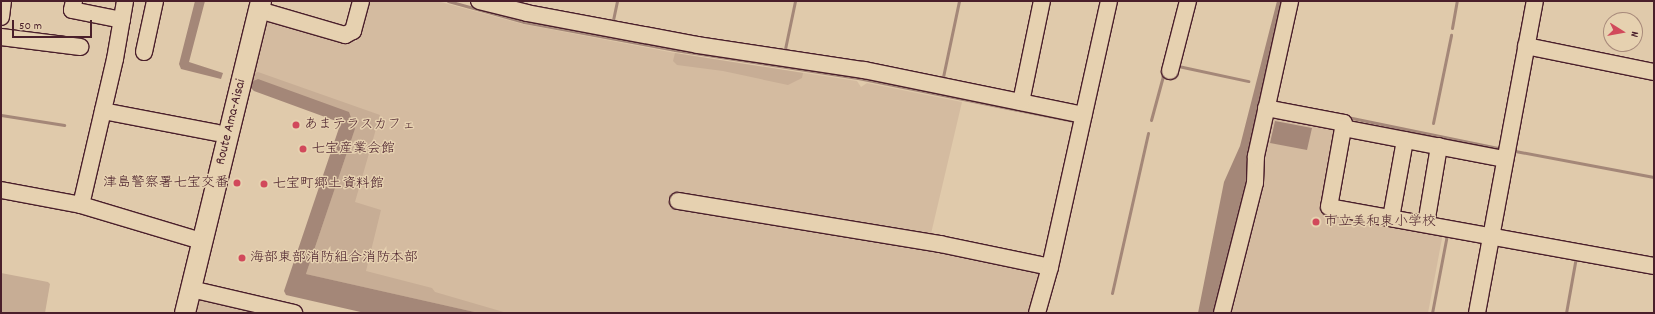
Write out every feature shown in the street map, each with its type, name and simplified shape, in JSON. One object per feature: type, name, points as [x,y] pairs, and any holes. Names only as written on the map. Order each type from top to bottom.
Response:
[{"type":"main road","name":"Route Ama-Aisai","points":[[185,313],[191,290],[196,239],[217,133],[256,4]]},
{"type":"main road","name":"Route Ama-Aisai","points":[[173,313],[196,239],[256,4]]},
{"type":"street","points":[[1,17],[3,1]]},
{"type":"street","points":[[74,1],[72,10],[122,20]]},
{"type":"street","points":[[81,205],[103,111],[125,1]]},
{"type":"street","points":[[144,52],[155,1]]},
{"type":"street","points":[[256,4],[345,35],[353,31],[361,1]]},
{"type":"street","points":[[479,1],[542,16],[698,45],[864,70],[1083,115]]},
{"type":"street","points":[[1021,102],[1042,1]]},
{"type":"street","points":[[1037,313],[1050,266],[1109,1]]},
{"type":"street","points":[[1170,71],[1188,1]]},
{"type":"street","points":[[1222,313],[1255,183],[1256,156],[1290,1]]},
{"type":"street","points":[[1477,313],[1504,158],[1535,1]]},
{"type":"street","points":[[1,36],[80,47]]},
{"type":"street","points":[[1526,46],[1654,72]]},
{"type":"street","points":[[1266,108],[1344,123],[1329,207],[1491,235],[1654,266]]},
{"type":"street","points":[[103,111],[217,133]]},
{"type":"street","points":[[1343,128],[1504,158]]},
{"type":"street","points":[[1391,218],[1405,140]]},
{"type":"street","points":[[1426,224],[1439,146]]},
{"type":"street","points":[[1,190],[81,205],[196,239]]},
{"type":"street","points":[[678,201],[940,244],[1050,266]]},
{"type":"street","points":[[191,290],[294,313]]},
{"type":"shaded area","points":[[195,1],[205,1],[189,62],[223,73],[221,79],[181,69],[179,64]]},
{"type":"shaded area","points":[[368,1],[437,1],[522,24],[675,53],[857,81],[861,87],[867,83],[962,102],[930,238],[1042,270],[1033,313],[479,313],[306,274],[355,129],[251,82],[267,15],[356,42]]},
{"type":"shaded area","points":[[1277,1],[1285,1],[1250,149],[1246,191],[1217,313],[1198,313],[1224,182],[1240,146]]},
{"type":"shaded area","points":[[675,53],[803,73],[802,78],[788,85],[723,71],[677,65],[673,61]]},
{"type":"shaded area","points":[[258,72],[380,115],[355,202],[381,210],[366,271],[432,288],[435,292],[507,313],[479,313],[306,274],[355,129],[251,82],[253,74]]},
{"type":"shaded area","points":[[258,79],[349,112],[355,129],[306,274],[479,313],[365,313],[286,295],[284,291],[339,128],[336,121],[254,91],[249,86],[251,82]]},
{"type":"shaded area","name":"市立美和東小学校","points":[[1269,116],[1337,126],[1324,211],[1443,233],[1428,313],[1226,313]]},
{"type":"shaded area","points":[[1275,121],[1312,128],[1307,150],[1270,143]]},
{"type":"shaded area","points":[[1,273],[48,282],[50,284],[45,313],[1,313]]},
{"type":"shaded area","points":[[199,297],[268,313],[195,313]]},
{"type":"waterway","points":[[448,1],[524,22],[675,50],[858,78],[1074,121]]},
{"type":"waterway","points":[[613,20],[617,1]]},
{"type":"waterway","points":[[785,49],[795,1]]},
{"type":"waterway","points":[[943,77],[959,1]]},
{"type":"waterway","points":[[1452,28],[1457,1]]},
{"type":"waterway","points":[[1433,123],[1451,35]]},
{"type":"waterway","points":[[1178,66],[1248,81]]},
{"type":"waterway","points":[[1151,120],[1164,72]]},
{"type":"waterway","points":[[1,115],[64,125]]},
{"type":"waterway","points":[[1347,117],[1498,148]]},
{"type":"waterway","points":[[1112,293],[1148,133]]},
{"type":"waterway","points":[[1515,151],[1654,177]]},
{"type":"waterway","points":[[1432,313],[1447,234]]},
{"type":"waterway","points":[[1566,313],[1576,257]]},
{"type":"place","name":"あまテラスカフェ","points":[[296,125]]},
{"type":"place","name":"七宝産業会館","points":[[303,149]]},
{"type":"place","name":"津島警察署七宝交番","points":[[237,183]]},
{"type":"place","name":"七宝町郷土資料館","points":[[264,184]]},
{"type":"place","name":"市立美和東小学校","points":[[1316,222]]},
{"type":"place","name":"海部東部消防組合消防本部","points":[[242,258]]}]
